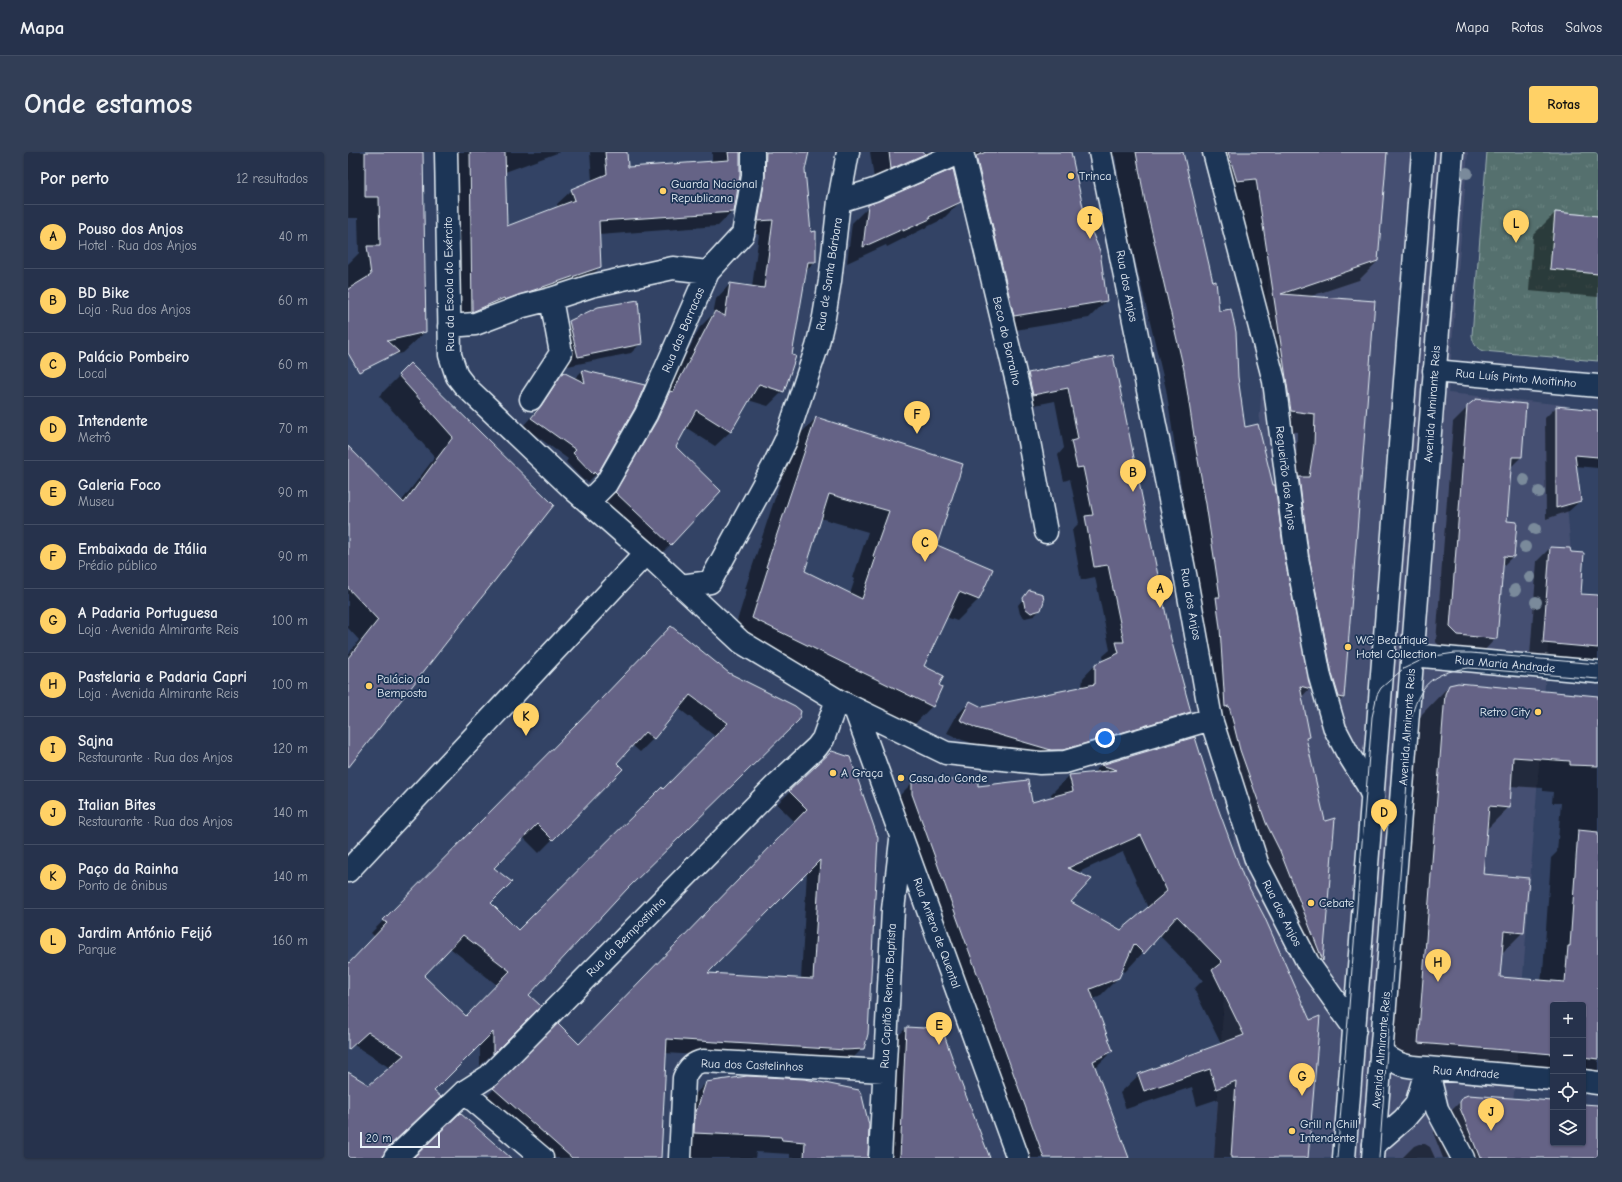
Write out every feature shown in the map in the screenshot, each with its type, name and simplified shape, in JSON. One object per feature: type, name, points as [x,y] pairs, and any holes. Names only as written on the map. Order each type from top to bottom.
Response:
[{"type":"street","name":"Rua da Escola do Exército","points":[[446,152],[450,355],[452,366],[460,381],[588,502],[646,553],[741,642],[846,704],[946,753],[1040,762],[1065,762],[1211,719]]},
{"type":"street","name":"Rua das Barracas","points":[[588,502],[606,484],[646,414],[708,272],[743,234],[753,176],[753,152]]},
{"type":"street","name":"Rua de Santa Bárbara","points":[[681,586],[710,582],[774,465],[786,440],[817,347],[824,317],[839,201],[848,152]]},
{"type":"street","points":[[839,201],[874,190],[962,152]]},
{"type":"street","name":"Beco do Borralho","points":[[962,152],[1021,399],[1046,532]]},
{"type":"street","name":"Rua dos Anjos","points":[[1100,152],[1186,579],[1211,719],[1258,866],[1308,962],[1354,1029],[1381,1051]]},
{"type":"street","name":"Regueirão dos Anjos","points":[[1214,152],[1274,381],[1296,558],[1320,677],[1335,729],[1373,797]]},
{"type":"street","points":[[1344,1158],[1423,152]]},
{"type":"street","name":"Avenida Almirante Reis","points":[[1373,1151],[1452,152]]},
{"type":"street","points":[[449,326],[475,324],[523,306],[591,286],[673,268],[708,272]]},
{"type":"street","points":[[531,399],[562,353],[551,299]]},
{"type":"street","name":"Rua Luís Pinto Moitinho","points":[[1434,371],[1598,386]]},
{"type":"street","points":[[348,871],[646,553]]},
{"type":"street","name":"Rua Maria Andrade","points":[[1384,653],[1598,672]]},
{"type":"street","name":"Rua Antero de Quental","points":[[846,704],[901,834],[1018,1158]]},
{"type":"street","name":"Rua da Bempostinha","points":[[395,1158],[464,1092],[489,1076],[759,803],[817,747],[846,704]]},
{"type":"street","name":"Rua Capitão Renato Baptista","points":[[880,1158],[893,910],[901,834]]},
{"type":"street","points":[[1381,1051],[1405,1066],[1428,1068],[1426,1105],[1443,1122],[1464,1158]]},
{"type":"street","name":"Rua dos Castelinhos","points":[[680,1158],[684,1078],[686,1071],[697,1062],[703,1061],[884,1071]]},
{"type":"street","name":"Rua Andrade","points":[[1428,1068],[1550,1079]]},
{"type":"street","points":[[1586,1082],[1598,1083]]},
{"type":"street","points":[[464,1092],[542,1158]]},
{"type":"street","points":[[1373,1151],[1404,1119],[1426,1105]]},
{"type":"shaded area","points":[[1276,152],[1468,152],[1448,393],[1565,405],[1575,455],[1581,501],[1567,506],[1571,552],[1584,553],[1577,646],[1548,644],[1508,1158],[1214,1158]]},
{"type":"green space","points":[[1487,152],[1598,152],[1598,216],[1555,212],[1550,269],[1598,274],[1598,361],[1483,351],[1475,344],[1472,335]]},
{"type":"building","points":[[365,152],[423,152],[426,332],[387,341],[399,352],[359,372],[348,353],[348,289],[371,275],[367,246],[380,246],[379,197],[365,197]]},
{"type":"building","points":[[470,152],[505,152],[507,226],[575,200],[571,189],[607,174],[605,152],[627,152],[628,167],[729,160],[728,152],[740,152],[740,175],[734,212],[599,221],[601,267],[505,300],[504,298],[472,312]]},
{"type":"building","points":[[766,152],[809,152],[805,170],[811,232],[816,231],[816,262],[808,262],[792,355],[796,356],[784,392],[759,384],[731,432],[696,410],[676,447],[721,491],[671,545],[615,492],[657,420],[670,391],[673,392],[715,311],[725,316],[730,283],[764,288],[773,220],[758,221],[765,178]]},
{"type":"building","points":[[889,152],[924,152],[925,154],[891,169]]},
{"type":"building","points":[[986,152],[1071,152],[1085,216],[1100,251],[1107,301],[1014,316],[976,156]]},
{"type":"building","points":[[1136,152],[1183,152],[1213,282],[1216,281],[1219,311],[1231,309],[1236,332],[1238,377],[1245,427],[1258,424],[1273,485],[1275,485],[1285,560],[1311,689],[1300,686],[1310,737],[1306,738],[1325,821],[1335,818],[1323,961],[1280,851],[1266,823],[1240,750],[1229,706],[1225,707],[1220,628],[1216,597],[1220,597],[1206,504],[1184,370],[1145,202]]},
{"type":"building","points":[[1228,152],[1387,152],[1378,261],[1281,294],[1375,301],[1344,698],[1339,697],[1332,674],[1309,556],[1299,477],[1309,477],[1314,446],[1315,414],[1291,411],[1256,179],[1237,181]]},
{"type":"building","points":[[953,169],[961,202],[929,217],[930,219],[863,247],[868,205]]},
{"type":"building","points":[[1555,212],[1598,216],[1598,274],[1550,269]]},
{"type":"building","points":[[638,300],[642,344],[578,357],[569,321],[598,307]]},
{"type":"building","points":[[1113,355],[1171,639],[1191,712],[1063,750],[1051,750],[976,728],[960,720],[970,701],[982,707],[1095,684],[1095,664],[1119,653],[1116,642],[1124,642],[1108,565],[1094,567],[1085,516],[1093,515],[1083,467],[1077,468],[1071,441],[1078,439],[1068,388],[1033,395],[1028,373]]},
{"type":"building","points":[[410,363],[554,505],[348,768],[348,658],[378,620],[348,588],[348,446],[404,503],[453,437],[398,375]]},
{"type":"building","points":[[582,370],[645,385],[635,408],[597,475],[594,472],[593,474],[573,453],[576,450],[531,418],[541,406],[563,372],[585,383]]},
{"type":"building","points":[[1476,399],[1526,404],[1522,457],[1512,457],[1507,521],[1517,522],[1514,557],[1504,556],[1497,639],[1458,635],[1450,627],[1467,406]]},
{"type":"building","points":[[1556,406],[1598,410],[1598,457],[1575,455],[1581,501],[1556,508]]},
{"type":"building","points":[[816,417],[963,464],[937,545],[993,569],[979,600],[959,592],[924,666],[944,676],[939,685],[942,687],[933,707],[752,618],[768,568],[766,567]],"holes":[[[829,494],[889,511],[873,556],[876,557],[862,599],[805,571]]]},
{"type":"building","points":[[1550,547],[1570,548],[1571,552],[1584,553],[1581,594],[1598,595],[1598,648],[1543,643]]},
{"type":"building","points":[[1029,590],[1043,594],[1044,601],[1041,610],[1031,613],[1025,608],[1023,598]]},
{"type":"building","points":[[671,626],[729,673],[795,706],[801,711],[799,720],[627,889],[529,995],[541,1006],[493,1054],[493,1032],[434,1091],[441,1097],[386,1149],[383,1158],[348,1158],[348,1072],[369,1085],[404,1055],[368,1032],[348,1050],[348,964],[387,923],[383,920],[577,724]],"holes":[[[690,695],[728,723],[663,789],[662,787],[518,930],[491,903],[512,882],[494,868],[537,824],[553,840],[623,769],[617,763],[645,732],[654,739]],[[463,935],[510,971],[466,1016],[424,976]]]},
{"type":"building","points":[[1458,683],[1598,696],[1598,766],[1570,765],[1570,761],[1513,757],[1510,808],[1489,806],[1483,874],[1529,878],[1524,933],[1504,931],[1500,977],[1565,982],[1568,946],[1570,946],[1578,830],[1598,832],[1598,1059],[1586,1057],[1586,1002],[1550,1002],[1550,1054],[1418,1043],[1445,694],[1449,685]]},
{"type":"building","points":[[1195,737],[1214,797],[1243,876],[1264,916],[1310,1020],[1320,1016],[1308,1158],[1231,1158],[1236,1081],[1216,1089],[1210,1069],[1144,1091],[1138,1074],[1244,1035],[1212,970],[1222,962],[1177,916],[1144,954],[1134,944],[1119,978],[1090,989],[1113,1051],[1093,1061],[1129,1158],[1044,1158],[912,794],[912,782],[923,780],[978,780],[978,786],[1028,780],[1032,802],[1073,791],[1069,775],[1117,770],[1101,765]],"holes":[[[1141,835],[1167,891],[1121,930],[1071,902],[1092,879],[1068,868]]]},
{"type":"building","points":[[832,751],[850,757],[878,838],[868,1034],[864,1049],[846,1050],[667,1039],[661,1158],[572,1158],[493,1088],[558,1023],[579,1044],[807,809],[789,791]],"holes":[[[820,860],[813,979],[708,973]]]},
{"type":"building","points":[[940,1023],[990,1158],[900,1158],[906,1027],[924,1028]]},
{"type":"building","points":[[747,1076],[805,1079],[859,1090],[862,1096],[869,1125],[868,1158],[804,1158],[805,1142],[782,1140],[781,1137],[694,1133],[695,1115],[706,1082]]},
{"type":"building","points":[[1468,1095],[1550,1101],[1550,1146],[1586,1146],[1586,1104],[1598,1105],[1598,1158],[1480,1158],[1460,1108],[1460,1102],[1463,1097]]},
{"type":"building","points":[[460,1113],[511,1158],[413,1158]]},
{"type":"tram line","points":[[1337,1158],[1372,717],[1377,695],[1381,688],[1403,669],[1428,657],[1455,653],[1471,653],[1598,664]]},
{"type":"tram line","points":[[1379,1158],[1412,715],[1420,694],[1425,686],[1439,676],[1447,672],[1469,668],[1598,679]]},
{"type":"place","name":"Trinca","points":[[1071,176]]},
{"type":"place","name":"Guarda Nacional Republicana","points":[[663,191]]},
{"type":"place","name":"Sajna","points":[[1090,239]]},
{"type":"place","name":"Jardim António Feijó","points":[[1516,243]]},
{"type":"place","name":"Embaixada de Itália","points":[[917,434]]},
{"type":"place","name":"BD Bike","points":[[1133,492]]},
{"type":"place","name":"Palácio Pombeiro","points":[[925,562]]},
{"type":"place","name":"Pouso dos Anjos","points":[[1160,608]]},
{"type":"place","name":"WC Beautique Hotel Collection","points":[[1348,647]]},
{"type":"place","name":"Palácio da Bemposta","points":[[369,686]]},
{"type":"place","name":"Retro City","points":[[1538,712]]},
{"type":"place","name":"Paço da Rainha","points":[[526,736]]},
{"type":"place","name":"A Graça","points":[[833,773]]},
{"type":"place","name":"Casa do Conde","points":[[901,778]]},
{"type":"place","name":"Intendente","points":[[1384,832]]},
{"type":"place","name":"Cebate","points":[[1311,903]]},
{"type":"place","name":"Pastelaria e Padaria Capri","points":[[1438,982]]},
{"type":"place","name":"Galeria Foco","points":[[939,1045]]},
{"type":"place","name":"A Padaria Portuguesa","points":[[1302,1096]]},
{"type":"place","name":"Grill n Chill Intendente","points":[[1292,1131]]},
{"type":"place","name":"Italian Bites","points":[[1491,1131]]}]
